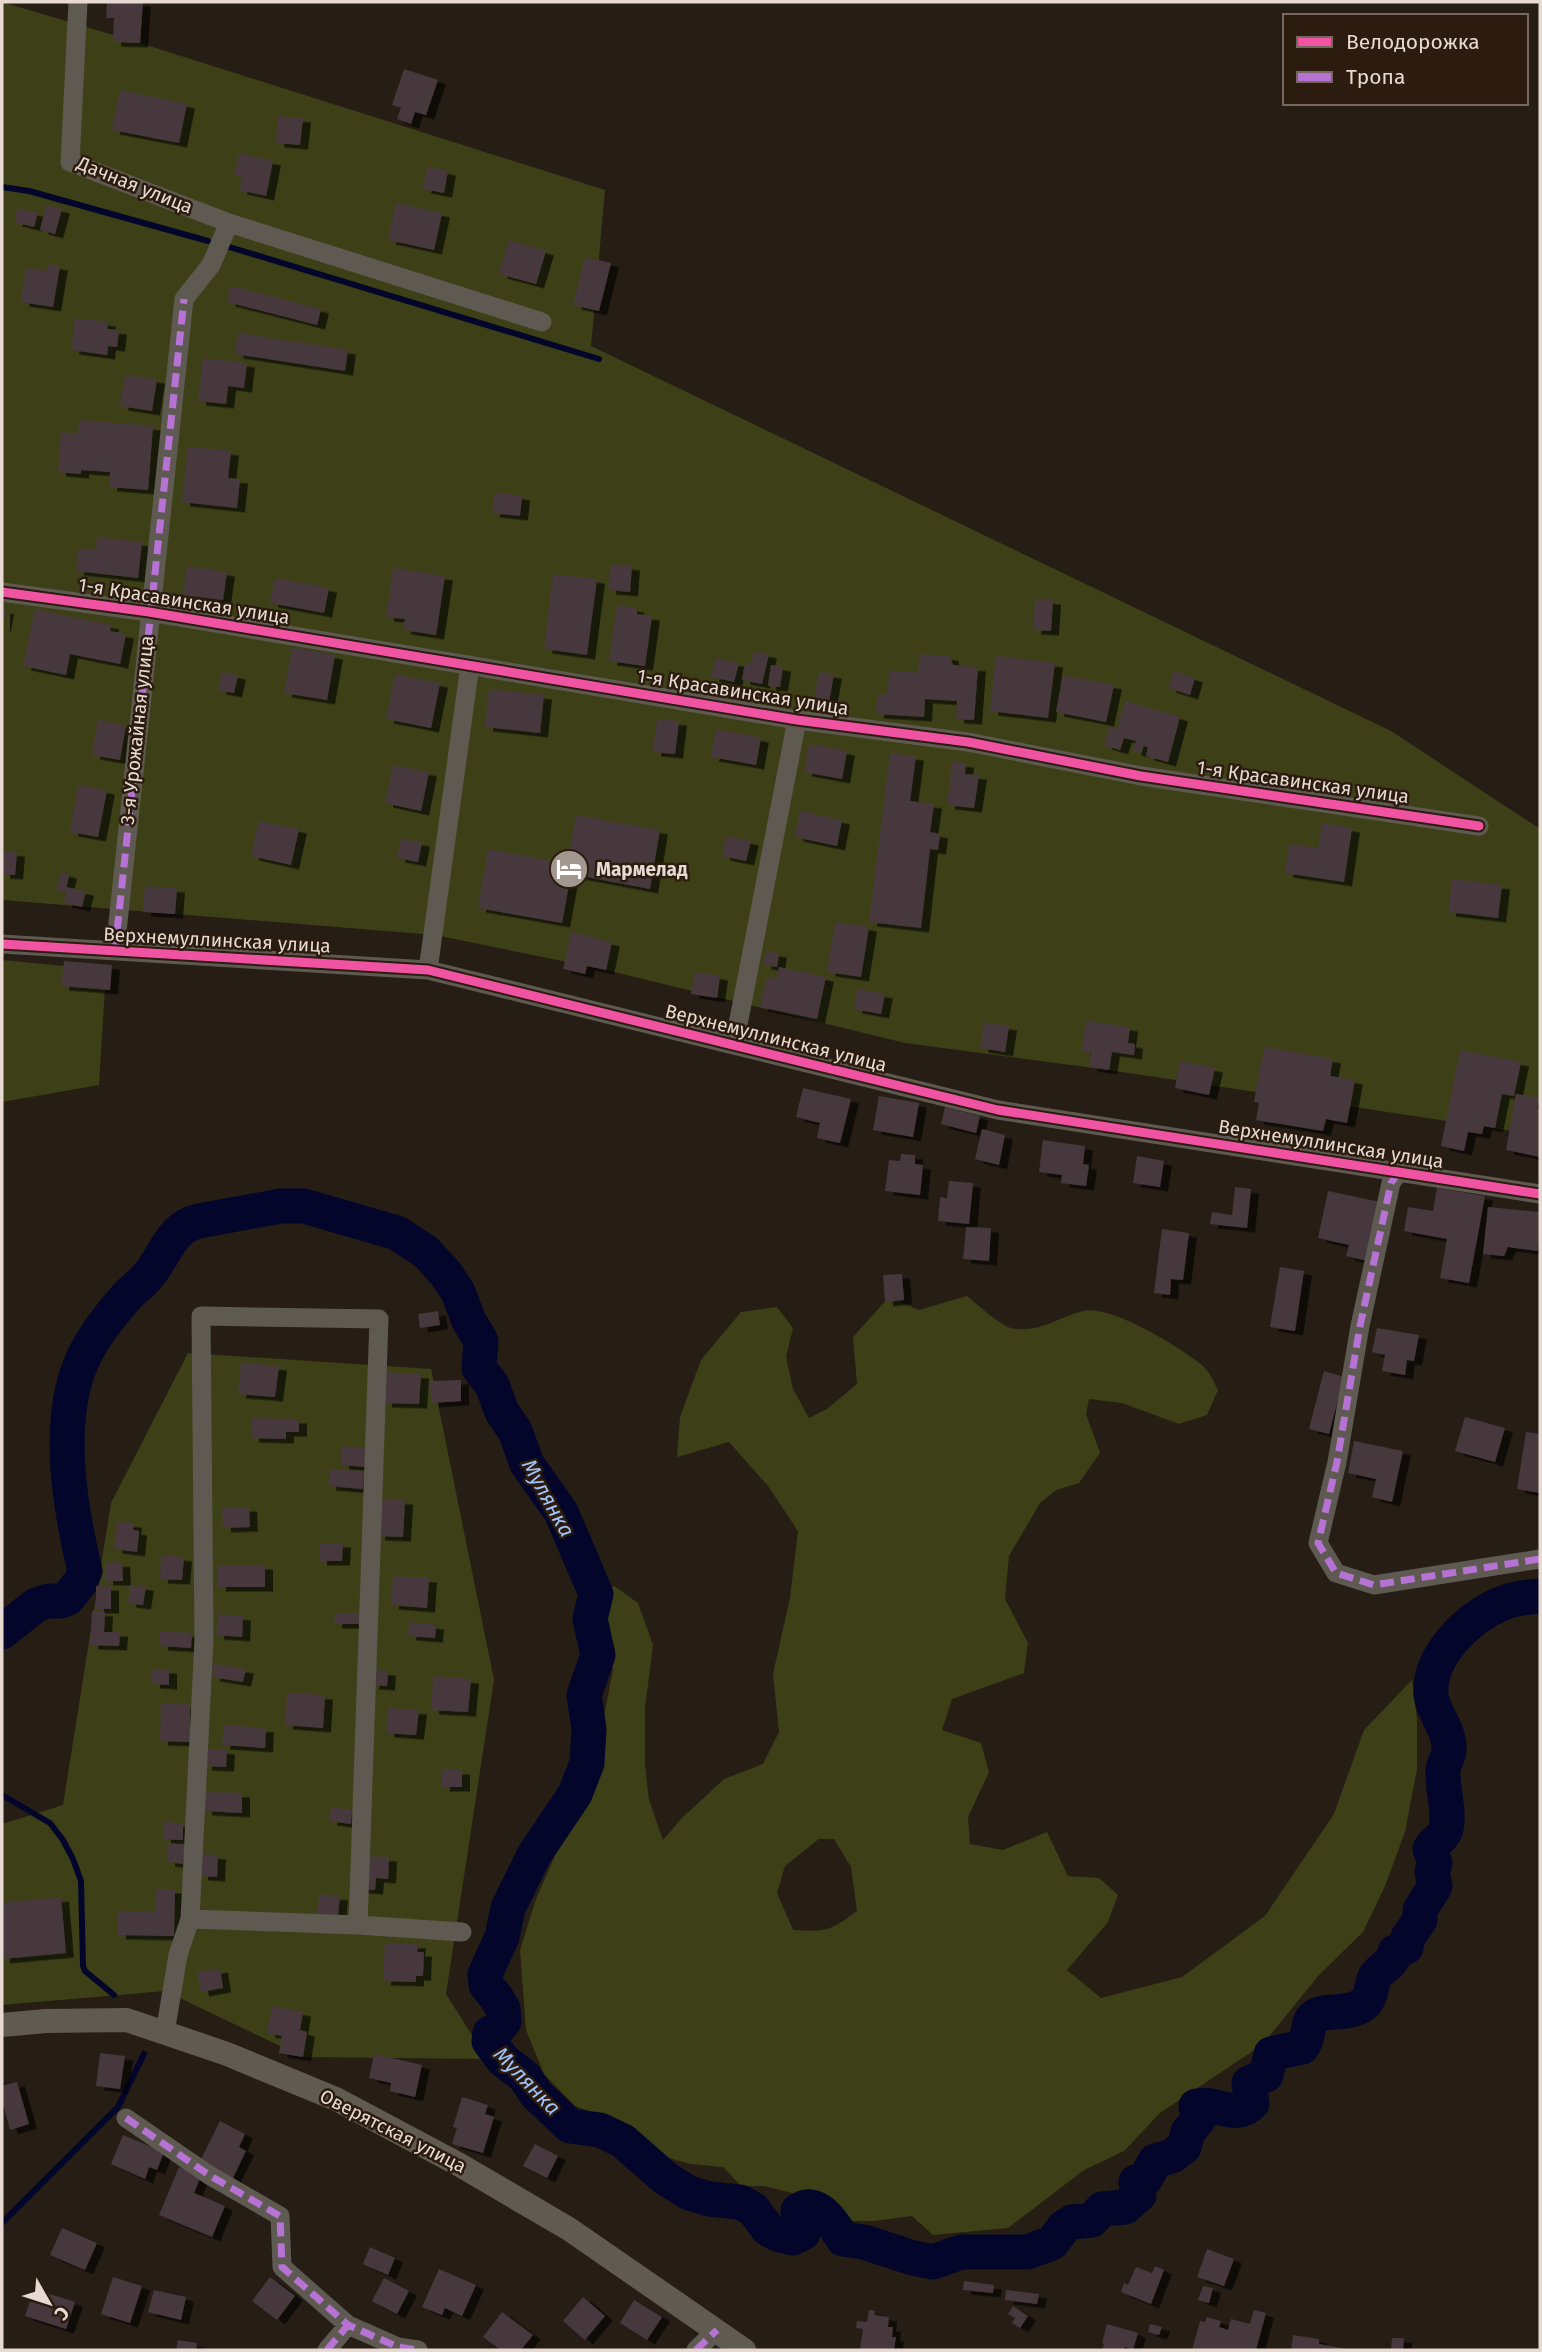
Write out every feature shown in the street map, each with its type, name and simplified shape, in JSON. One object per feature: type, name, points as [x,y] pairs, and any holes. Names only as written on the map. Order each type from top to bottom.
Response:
[{"type":"main road","name":"Оверятская улица","points":[[2,2025],[46,2021],[127,2020],[227,2054],[336,2099],[458,2164],[569,2230],[744,2350]]},
{"type":"street","name":"Дачная улица","points":[[78,2],[70,162],[229,223],[542,322]]},
{"type":"street","name":"3-я Урожайная улица","points":[[115,951],[184,299],[211,264],[229,223]]},
{"type":"street","name":"1-я Красавинская улица","points":[[2,592],[149,612],[797,720],[968,742],[1141,776],[1479,825]]},
{"type":"street","points":[[428,970],[470,665]]},
{"type":"street","points":[[734,1045],[797,720]]},
{"type":"street","name":"Верхнемуллинская улица","points":[[2,944],[428,970],[998,1110],[1540,1194]]},
{"type":"street","points":[[1399,1172],[1391,1183],[1360,1326],[1338,1462],[1318,1543],[1336,1573],[1374,1585],[1540,1559]]},
{"type":"street","points":[[165,2033],[178,1955],[190,1919],[204,1639],[201,1316],[379,1319],[358,1925]]},
{"type":"street","points":[[190,1919],[462,1932]]},
{"type":"street","points":[[126,2118],[209,2175],[280,2217],[282,2267],[348,2325],[398,2347],[418,2350]]},
{"type":"street","points":[[327,2350],[348,2325]]},
{"type":"street","points":[[696,2350],[717,2330]]},
{"type":"green space","points":[[2,2],[605,190],[591,346],[1391,731],[1540,829],[1540,1135],[1109,1070],[905,1043],[606,970],[435,935],[2,900]]},
{"type":"green space","points":[[2,960],[106,970],[99,1085],[2,1102]]},
{"type":"green space","points":[[967,1296],[1000,1323],[1021,1329],[1039,1327],[1083,1311],[1110,1314],[1146,1330],[1194,1359],[1206,1369],[1218,1390],[1207,1415],[1179,1424],[1122,1403],[1089,1399],[1086,1414],[1100,1453],[1079,1483],[1056,1490],[1040,1503],[1009,1556],[1005,1599],[1028,1643],[1024,1673],[952,1699],[942,1730],[981,1743],[989,1772],[968,1817],[970,1844],[1003,1850],[1047,1832],[1068,1876],[1099,1878],[1118,1895],[1108,1922],[1067,1970],[1101,1998],[1182,1977],[1265,1916],[1334,1814],[1364,1730],[1412,1680],[1417,1719],[1417,1769],[1405,1832],[1385,1886],[1363,1932],[1319,1975],[1262,2045],[1160,2113],[1124,2151],[1084,2170],[1008,2228],[933,2235],[912,2216],[852,2221],[837,2208],[812,2202],[792,2193],[764,2186],[741,2186],[723,2167],[690,2164],[659,2155],[617,2121],[575,2106],[544,2074],[526,2030],[520,1950],[536,1899],[572,1817],[589,1790],[597,1766],[598,1740],[613,1670],[597,1617],[598,1603],[604,1591],[614,1586],[638,1603],[653,1645],[645,1708],[645,1765],[649,1800],[663,1840],[682,1818],[724,1779],[763,1764],[779,1732],[773,1674],[790,1598],[798,1531],[768,1486],[729,1442],[677,1457],[680,1417],[701,1360],[741,1312],[777,1307],[793,1328],[786,1357],[793,1389],[809,1418],[827,1409],[857,1384],[853,1337],[889,1297],[919,1310]],"holes":[[[819,1839],[834,1839],[851,1867],[857,1911],[828,1929],[793,1930],[777,1893],[785,1866]]]},
{"type":"green space","points":[[188,1353],[431,1369],[494,1680],[446,1994],[487,2059],[303,2057],[165,1991],[2,2005],[2,1824],[63,1805],[111,1503]]},
{"type":"building","points":[[107,2],[143,2],[140,43],[113,42],[114,18],[106,18]]},
{"type":"building","points":[[404,69],[438,80],[426,115],[415,112],[411,124],[397,119],[401,108],[392,105]]},
{"type":"building","points":[[120,90],[187,104],[179,143],[112,130]]},
{"type":"building","points":[[278,116],[303,118],[300,145],[276,143]]},
{"type":"building","points":[[239,153],[273,161],[266,196],[239,190],[242,176],[234,175]]},
{"type":"building","points":[[427,167],[448,171],[444,193],[423,189]]},
{"type":"building","points":[[396,203],[442,213],[434,250],[388,240]]},
{"type":"building","points":[[46,205],[62,209],[55,234],[40,230]]},
{"type":"building","points":[[18,208],[38,213],[34,227],[14,222]]},
{"type":"building","points":[[509,240],[546,251],[536,284],[499,274]]},
{"type":"building","points":[[585,257],[611,263],[599,311],[573,305]]},
{"type":"building","points":[[48,264],[60,266],[53,307],[21,302],[26,268],[47,271]]},
{"type":"building","points":[[231,286],[321,309],[317,325],[227,302]]},
{"type":"building","points":[[75,318],[108,322],[107,329],[119,330],[117,347],[108,346],[107,355],[71,350]]},
{"type":"building","points":[[238,333],[348,350],[345,371],[235,354]]},
{"type":"building","points":[[203,358],[247,363],[244,388],[228,386],[226,404],[198,401]]},
{"type":"building","points":[[125,375],[157,379],[152,411],[120,406]]},
{"type":"building","points":[[79,420],[153,426],[148,490],[109,487],[110,472],[58,472],[61,432],[78,434]]},
{"type":"building","points":[[188,447],[231,451],[228,478],[240,479],[237,508],[182,502]]},
{"type":"building","points":[[495,492],[522,496],[520,516],[492,513]]},
{"type":"building","points":[[97,537],[142,542],[138,578],[76,571],[79,548],[96,550]]},
{"type":"building","points":[[611,564],[632,566],[630,592],[608,590]]},
{"type":"building","points":[[187,566],[227,572],[223,600],[183,595]]},
{"type":"building","points":[[393,568],[445,576],[436,635],[403,630],[405,619],[386,617]]},
{"type":"building","points":[[553,574],[597,579],[587,655],[544,649]]},
{"type":"building","points":[[275,578],[329,588],[324,613],[270,603]]},
{"type":"building","points":[[1035,599],[1053,600],[1051,631],[1033,630]]},
{"type":"building","points":[[617,605],[636,608],[637,614],[652,616],[645,666],[609,661]]},
{"type":"building","points":[[2,609],[6,610],[3,627],[2,627]]},
{"type":"building","points":[[35,609],[111,625],[110,631],[126,634],[120,664],[70,654],[66,675],[23,666]]},
{"type":"building","points":[[292,647],[335,655],[327,700],[284,693]]},
{"type":"building","points":[[754,651],[769,654],[762,684],[742,680],[745,663],[751,664]]},
{"type":"building","points":[[920,654],[950,656],[953,665],[978,667],[974,720],[956,719],[957,701],[925,699],[924,717],[876,714],[877,696],[887,693],[890,670],[918,673]]},
{"type":"building","points":[[996,656],[1055,663],[1048,718],[990,711]]},
{"type":"building","points":[[716,658],[739,663],[734,682],[711,677]]},
{"type":"building","points":[[771,665],[783,667],[780,687],[768,686]]},
{"type":"building","points":[[1174,671],[1195,678],[1190,695],[1168,688]]},
{"type":"building","points":[[222,672],[238,675],[234,693],[218,690]]},
{"type":"building","points":[[819,672],[834,674],[829,702],[814,699]]},
{"type":"building","points":[[395,674],[440,683],[431,728],[386,719]]},
{"type":"building","points":[[1063,675],[1114,685],[1106,722],[1056,712]]},
{"type":"building","points":[[489,689],[544,695],[540,733],[485,727]]},
{"type":"building","points":[[1125,701],[1180,717],[1168,762],[1146,756],[1148,747],[1143,746],[1141,753],[1133,751],[1136,741],[1124,738],[1120,750],[1104,745],[1109,727],[1117,729]]},
{"type":"building","points":[[657,719],[679,721],[675,754],[653,752]]},
{"type":"building","points":[[98,720],[126,725],[120,760],[92,755]]},
{"type":"building","points":[[716,729],[761,738],[756,765],[711,757]]},
{"type":"building","points":[[809,744],[847,751],[842,779],[804,772]]},
{"type":"building","points":[[890,753],[916,756],[910,801],[934,804],[930,832],[940,834],[938,850],[930,849],[921,928],[869,922]]},
{"type":"building","points":[[952,762],[966,763],[965,774],[979,775],[974,808],[947,805]]},
{"type":"building","points":[[393,765],[429,772],[421,811],[385,803]]},
{"type":"building","points":[[1311,779],[1334,783],[1332,796],[1309,793]]},
{"type":"building","points":[[78,785],[107,790],[98,837],[70,832]]},
{"type":"building","points":[[800,811],[842,820],[837,846],[795,837]]},
{"type":"building","name":"Мармелад","points":[[576,815],[660,830],[650,889],[571,874],[562,923],[478,908],[488,849],[567,864]]},
{"type":"building","points":[[259,821],[299,829],[291,865],[251,856]]},
{"type":"building","points":[[1322,823],[1352,828],[1344,882],[1285,873],[1289,844],[1318,848]]},
{"type":"building","points":[[726,836],[751,841],[746,861],[722,856]]},
{"type":"building","points":[[401,839],[422,842],[418,862],[397,858]]},
{"type":"building","points":[[2,851],[17,852],[15,875],[2,874]]},
{"type":"building","points":[[61,872],[69,874],[66,887],[86,891],[82,907],[64,903],[66,892],[57,891]]},
{"type":"building","points":[[1452,879],[1502,885],[1498,918],[1448,912]]},
{"type":"building","points":[[145,886],[177,888],[175,914],[143,912]]},
{"type":"building","points":[[835,922],[869,927],[861,977],[827,972]]},
{"type":"building","points":[[571,932],[612,942],[606,970],[587,966],[585,974],[563,969]]},
{"type":"building","points":[[766,951],[779,953],[777,967],[763,965]]},
{"type":"building","points":[[64,961],[112,965],[110,990],[61,986]]},
{"type":"building","points":[[779,967],[826,977],[817,1019],[760,1007],[767,977],[777,979]]},
{"type":"building","points":[[695,972],[720,976],[717,998],[691,994]]},
{"type":"building","points":[[857,989],[885,994],[881,1014],[854,1009]]},
{"type":"building","points":[[1086,1021],[1130,1027],[1128,1043],[1135,1044],[1134,1055],[1112,1052],[1109,1070],[1089,1067],[1091,1052],[1082,1051]]},
{"type":"building","points":[[984,1022],[1009,1026],[1005,1052],[980,1048]]},
{"type":"building","points":[[1264,1047],[1333,1059],[1330,1076],[1355,1080],[1347,1123],[1326,1119],[1323,1131],[1256,1120],[1259,1103],[1254,1102]]},
{"type":"building","points":[[1460,1050],[1521,1062],[1514,1096],[1502,1094],[1495,1128],[1484,1126],[1482,1134],[1468,1132],[1464,1151],[1441,1146]]},
{"type":"building","points":[[1180,1061],[1215,1068],[1209,1095],[1175,1088]]},
{"type":"building","points":[[803,1088],[851,1099],[840,1143],[817,1138],[820,1123],[796,1117]]},
{"type":"building","points":[[1516,1094],[1539,1098],[1537,1109],[1540,1109],[1540,1157],[1506,1150]]},
{"type":"building","points":[[879,1096],[919,1103],[913,1137],[873,1130]]},
{"type":"building","points":[[945,1107],[980,1116],[976,1133],[941,1124]]},
{"type":"building","points":[[982,1129],[1005,1135],[999,1165],[975,1159]]},
{"type":"building","points":[[1043,1140],[1085,1146],[1083,1164],[1089,1165],[1086,1186],[1061,1183],[1062,1175],[1039,1172]]},
{"type":"building","points":[[901,1154],[915,1155],[915,1164],[923,1165],[920,1195],[885,1191],[889,1160],[900,1161]]},
{"type":"building","points":[[1137,1156],[1164,1161],[1160,1187],[1133,1183]]},
{"type":"building","points":[[949,1181],[973,1183],[969,1224],[938,1221],[940,1197],[947,1198]]},
{"type":"building","points":[[1235,1187],[1251,1189],[1247,1228],[1210,1224],[1212,1212],[1232,1215]]},
{"type":"building","points":[[1437,1188],[1485,1196],[1469,1283],[1440,1278],[1447,1239],[1404,1231],[1408,1207],[1433,1211]]},
{"type":"building","points":[[1328,1191],[1380,1202],[1368,1261],[1346,1256],[1349,1245],[1318,1238]]},
{"type":"building","points":[[1488,1207],[1540,1212],[1538,1251],[1508,1247],[1504,1256],[1483,1254]]},
{"type":"building","points":[[966,1227],[991,1228],[989,1261],[963,1259]]},
{"type":"building","points":[[1162,1229],[1189,1233],[1183,1280],[1171,1279],[1170,1295],[1154,1293]]},
{"type":"building","points":[[1280,1267],[1304,1271],[1295,1331],[1270,1327]]},
{"type":"building","points":[[902,1274],[904,1300],[885,1302],[883,1275]]},
{"type":"building","points":[[438,1311],[440,1325],[420,1328],[418,1314]]},
{"type":"building","points":[[1377,1328],[1419,1335],[1414,1361],[1407,1360],[1405,1375],[1382,1371],[1385,1355],[1372,1352]]},
{"type":"building","points":[[241,1362],[279,1366],[275,1397],[238,1394]]},
{"type":"building","points":[[1324,1371],[1344,1377],[1329,1434],[1309,1429]]},
{"type":"building","points":[[385,1372],[421,1374],[419,1404],[384,1403]]},
{"type":"building","points":[[461,1380],[461,1401],[431,1403],[430,1381]]},
{"type":"building","points":[[1465,1417],[1505,1428],[1495,1462],[1455,1451]]},
{"type":"building","points":[[252,1418],[299,1419],[299,1432],[286,1432],[286,1439],[251,1438]]},
{"type":"building","points":[[1526,1432],[1540,1434],[1540,1493],[1517,1489]]},
{"type":"building","points":[[1354,1441],[1403,1451],[1392,1502],[1372,1497],[1376,1479],[1348,1473]]},
{"type":"building","points":[[342,1446],[366,1448],[365,1467],[341,1465]]},
{"type":"building","points":[[330,1469],[364,1471],[363,1489],[328,1486]]},
{"type":"building","points":[[379,1499],[405,1500],[403,1537],[377,1536]]},
{"type":"building","points":[[249,1507],[250,1527],[223,1528],[222,1508]]},
{"type":"building","points":[[117,1522],[134,1523],[133,1530],[139,1531],[137,1552],[114,1549]]},
{"type":"building","points":[[319,1543],[343,1543],[342,1561],[319,1561]]},
{"type":"building","points":[[161,1555],[184,1557],[182,1580],[160,1579]]},
{"type":"building","points":[[122,1562],[123,1581],[105,1581],[105,1563]]},
{"type":"building","points":[[218,1565],[265,1565],[265,1587],[218,1587]]},
{"type":"building","points":[[393,1576],[429,1578],[427,1608],[391,1605]]},
{"type":"building","points":[[130,1585],[146,1586],[143,1605],[128,1603]]},
{"type":"building","points":[[96,1586],[111,1586],[111,1609],[96,1609]]},
{"type":"building","points":[[92,1611],[105,1612],[104,1632],[120,1632],[119,1646],[90,1645]]},
{"type":"building","points":[[335,1613],[361,1613],[360,1624],[334,1624]]},
{"type":"building","points":[[218,1614],[243,1616],[242,1637],[216,1635]]},
{"type":"building","points":[[409,1622],[436,1625],[435,1638],[408,1636]]},
{"type":"building","points":[[160,1631],[192,1633],[191,1648],[160,1646]]},
{"type":"building","points":[[214,1664],[246,1669],[243,1682],[212,1677]]},
{"type":"building","points":[[152,1669],[169,1669],[169,1685],[152,1684]]},
{"type":"building","points":[[373,1670],[388,1671],[387,1686],[371,1685]]},
{"type":"building","points":[[433,1676],[471,1679],[468,1712],[431,1710]]},
{"type":"building","points":[[287,1693],[325,1695],[323,1728],[285,1725]]},
{"type":"building","points":[[161,1704],[190,1704],[190,1742],[160,1741]]},
{"type":"building","points":[[388,1708],[419,1710],[416,1735],[386,1733]]},
{"type":"building","points":[[224,1725],[266,1728],[265,1748],[222,1745]]},
{"type":"building","points":[[205,1748],[227,1750],[226,1767],[204,1766]]},
{"type":"building","points":[[442,1770],[462,1770],[462,1787],[442,1787]]},
{"type":"building","points":[[204,1792],[242,1793],[242,1813],[204,1811]]},
{"type":"building","points":[[331,1807],[352,1810],[351,1824],[329,1821]]},
{"type":"building","points":[[164,1822],[183,1823],[183,1840],[163,1839]]},
{"type":"building","points":[[168,1843],[185,1845],[183,1864],[167,1862]]},
{"type":"building","points":[[201,1854],[218,1855],[217,1877],[200,1876]]},
{"type":"building","points":[[362,1856],[389,1857],[388,1879],[376,1878],[375,1890],[360,1889]]},
{"type":"building","points":[[156,1889],[175,1889],[174,1936],[118,1935],[118,1911],[155,1912]]},
{"type":"building","points":[[319,1894],[340,1896],[338,1916],[317,1914]]},
{"type":"building","points":[[61,1897],[66,1953],[2,1959],[2,1903]]},
{"type":"building","points":[[385,1943],[418,1944],[417,1952],[424,1952],[423,1976],[416,1976],[416,1982],[383,1981]]},
{"type":"building","points":[[220,1968],[223,1988],[201,1992],[197,1972]]},
{"type":"building","points":[[272,2006],[303,2012],[300,2030],[307,2032],[303,2057],[279,2053],[282,2036],[267,2033]]},
{"type":"building","points":[[100,2053],[125,2056],[120,2089],[96,2086]]},
{"type":"building","points":[[374,2054],[422,2065],[415,2097],[390,2091],[391,2083],[369,2078]]},
{"type":"building","points":[[17,2082],[29,2124],[10,2130],[2,2100],[2,2086]]},
{"type":"building","points":[[462,2097],[488,2105],[485,2114],[494,2117],[483,2153],[452,2144],[457,2128],[453,2127]]},
{"type":"building","points":[[220,2121],[245,2134],[239,2147],[246,2151],[232,2180],[199,2163]]},
{"type":"building","points":[[123,2135],[164,2152],[157,2170],[149,2167],[145,2179],[111,2164]]},
{"type":"building","points":[[535,2144],[558,2156],[547,2178],[523,2166]]},
{"type":"building","points":[[179,2167],[201,2176],[194,2193],[225,2206],[212,2237],[159,2215]]},
{"type":"building","points":[[62,2228],[97,2243],[85,2270],[50,2255]]},
{"type":"building","points":[[370,2247],[395,2258],[388,2275],[363,2264]]},
{"type":"building","points":[[1207,2249],[1234,2259],[1224,2286],[1197,2277]]},
{"type":"building","points":[[1155,2266],[1164,2270],[1151,2304],[1121,2292],[1124,2283],[1128,2285],[1136,2267],[1152,2273]]},
{"type":"building","points":[[439,2269],[476,2285],[462,2316],[445,2308],[442,2315],[422,2307]]},
{"type":"building","points":[[113,2277],[142,2286],[130,2323],[101,2314]]},
{"type":"building","points":[[270,2277],[295,2296],[277,2320],[252,2301]]},
{"type":"building","points":[[384,2278],[409,2291],[397,2314],[372,2301]]},
{"type":"building","points":[[964,2281],[994,2285],[993,2293],[963,2290]]},
{"type":"building","points":[[1203,2286],[1213,2288],[1209,2303],[1198,2300]]},
{"type":"building","points":[[34,2289],[75,2302],[66,2329],[25,2316]]},
{"type":"building","points":[[154,2290],[186,2297],[181,2320],[148,2312]]},
{"type":"building","points":[[1006,2290],[1039,2294],[1037,2304],[1005,2300]]},
{"type":"building","points":[[583,2297],[605,2316],[585,2340],[563,2321]]},
{"type":"building","points":[[634,2300],[662,2317],[647,2340],[620,2323]]},
{"type":"building","points":[[1013,2306],[1028,2316],[1020,2328],[1012,2323],[1015,2318],[1008,2314]]},
{"type":"building","points":[[869,2310],[875,2311],[874,2315],[889,2317],[888,2327],[893,2327],[892,2337],[896,2337],[894,2350],[860,2349],[863,2329],[856,2328],[857,2321],[867,2322]]},
{"type":"building","points":[[1254,2310],[1266,2313],[1256,2350],[1192,2350],[1200,2321],[1205,2322],[1207,2317],[1221,2321],[1219,2327],[1228,2330],[1231,2319],[1250,2324]]},
{"type":"building","points":[[502,2312],[533,2335],[521,2350],[501,2350],[483,2337]]},
{"type":"building","points":[[1107,2324],[1138,2333],[1133,2350],[1125,2347],[1124,2350],[1102,2350]]},
{"type":"building","points":[[1150,2324],[1162,2327],[1159,2335],[1148,2332]]},
{"type":"building","points":[[1293,2335],[1319,2339],[1319,2344],[1353,2350],[1291,2350]]},
{"type":"building","points":[[1392,2338],[1404,2338],[1403,2350],[1391,2350]]},
{"type":"building","points":[[178,2340],[197,2343],[196,2350],[176,2350]]},
{"type":"waterway","points":[[2,187],[29,191],[208,241]]},
{"type":"waterway","points":[[226,246],[599,359]]},
{"type":"waterway","name":"Мулянка","points":[[2,1632],[36,1605],[68,1598],[81,1581],[85,1571],[70,1493],[67,1438],[74,1385],[82,1361],[96,1335],[128,1295],[147,1277],[174,1236],[199,1221],[281,1206],[304,1206],[397,1233],[426,1252],[458,1292],[469,1321],[481,1341],[479,1368],[492,1385],[502,1412],[515,1431],[527,1464],[561,1512],[596,1594],[590,1619],[598,1655],[584,1695],[589,1729],[587,1763],[575,1794],[534,1855],[508,1908],[502,1937],[485,1974],[486,1985],[503,2009],[504,2021],[497,2030],[490,2033],[489,2041],[503,2060],[525,2077],[536,2094],[570,2126],[600,2130],[623,2141],[665,2178],[689,2193],[709,2199],[740,2202],[753,2209],[768,2229],[793,2238],[803,2233],[804,2228],[798,2211],[812,2207],[824,2214],[843,2239],[864,2242],[933,2262],[961,2252],[1027,2252],[1052,2243],[1064,2227],[1072,2222],[1092,2220],[1102,2209],[1125,2207],[1139,2195],[1136,2182],[1146,2178],[1155,2161],[1172,2156],[1184,2147],[1188,2132],[1198,2120],[1196,2106],[1233,2110],[1246,2108],[1252,2103],[1249,2083],[1266,2075],[1271,2054],[1302,2047],[1310,2023],[1319,2014],[1354,2009],[1366,2002],[1375,1977],[1392,1960],[1395,1952],[1406,1947],[1408,1937],[1420,1920],[1420,1910],[1435,1886],[1432,1872],[1435,1863],[1430,1849],[1446,1829],[1443,1771],[1449,1750],[1447,1736],[1432,1702],[1432,1680],[1436,1666],[1453,1639],[1490,1609],[1508,1601],[1540,1596]]},
{"type":"waterway","points":[[2,1795],[50,1823],[63,1840],[81,1881],[83,1966],[85,1971],[114,1995]]},
{"type":"waterway","points":[[2,2223],[118,2107],[144,2054]]},
{"type":"marked path","points":[[115,951],[184,299]]},
{"type":"marked path","points":[[1399,1172],[1391,1183],[1360,1326],[1337,1462],[1318,1543],[1336,1573],[1374,1585],[1540,1559]]},
{"type":"marked path","points":[[126,2118],[209,2175],[280,2216],[282,2267],[348,2325],[398,2347],[418,2350]]},
{"type":"marked path","points":[[327,2350],[348,2325]]},
{"type":"marked path","points":[[696,2350],[717,2330]]},
{"type":"cycle path","points":[[2,592],[149,612],[797,720],[968,742],[1141,776],[1479,826]]},
{"type":"cycle path","points":[[2,944],[428,970],[998,1110],[1540,1194]]},
{"type":"place","name":"Мармелад","points":[[569,869]]}]
